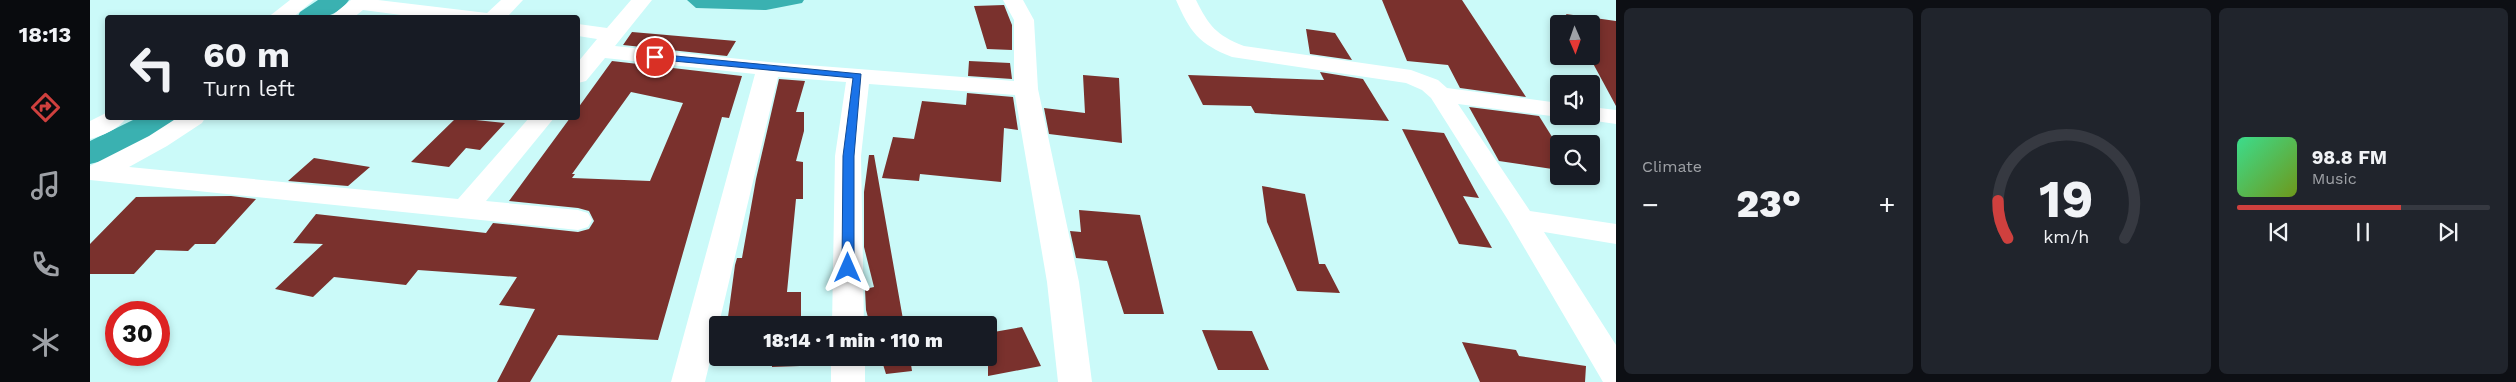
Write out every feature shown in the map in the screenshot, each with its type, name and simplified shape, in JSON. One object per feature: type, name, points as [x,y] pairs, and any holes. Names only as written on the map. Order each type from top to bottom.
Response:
[{"type":"street","points":[[282,15],[304,0]]},
{"type":"street","points":[[496,15],[513,0]]},
{"type":"street","points":[[580,74],[642,0]]},
{"type":"street","points":[[1013,0],[1024,20],[1026,89],[1063,282],[1075,382]]},
{"type":"street","points":[[1186,0],[1200,30],[1214,42],[1240,52],[1412,78],[1430,85],[1440,94],[1521,219],[1616,374]]},
{"type":"street","points":[[343,15],[362,2],[460,15]]},
{"type":"street","points":[[580,31],[606,43],[768,69],[1026,89]]},
{"type":"street","points":[[688,382],[768,69]]},
{"type":"street","points":[[848,316],[848,156],[858,76]]},
{"type":"street","points":[[1440,94],[1550,109]]},
{"type":"street","points":[[1600,115],[1616,117]]},
{"type":"street","points":[[90,131],[110,120]]},
{"type":"street","points":[[95,174],[158,141],[190,120]]},
{"type":"street","points":[[465,208],[540,120]]},
{"type":"street","points":[[95,174],[578,220]]},
{"type":"street","points":[[1521,219],[1616,234]]},
{"type":"street","points":[[848,366],[848,382]]},
{"type":"water","points":[[687,0],[804,0],[802,3],[766,10],[696,8]]},
{"type":"building","points":[[1382,0],[1462,0],[1526,97],[1460,88],[1448,65],[1407,61]]},
{"type":"building","points":[[1004,5],[1012,25],[1012,50],[987,49],[974,6]]},
{"type":"building","points":[[1600,19],[1616,21],[1616,106],[1594,65],[1600,65]]},
{"type":"building","points":[[1306,29],[1335,33],[1352,60],[1310,54]]},
{"type":"building","points":[[632,32],[736,41],[727,56],[623,45]]},
{"type":"building","points":[[612,61],[742,76],[729,118],[722,117],[658,340],[558,335],[530,382],[497,382],[535,309],[499,305],[517,277],[418,270],[406,285],[334,277],[313,297],[275,289],[323,244],[293,243],[316,214],[486,233],[493,223],[578,232],[589,229],[594,221],[589,211],[578,208],[509,201],[569,120],[580,120],[580,105]],"holes":[[[631,92],[683,103],[650,181],[572,178],[575,174],[572,174]]]},
{"type":"building","points":[[969,61],[1010,63],[1012,79],[968,76]]},
{"type":"building","points":[[1320,72],[1363,79],[1389,121],[1255,113],[1251,106],[1203,105],[1188,75],[1324,80]]},
{"type":"building","points":[[1083,75],[1119,78],[1122,143],[1049,134],[1044,108],[1085,113]]},
{"type":"building","points":[[779,79],[805,81],[796,112],[804,112],[804,131],[796,161],[803,162],[803,199],[796,199],[787,292],[801,292],[801,316],[728,316],[735,265],[737,258],[742,258],[756,179]]},
{"type":"building","points":[[967,93],[1013,97],[1018,130],[1004,128],[1001,182],[920,174],[919,181],[882,178],[893,137],[914,139],[922,101],[966,105]]},
{"type":"building","points":[[1469,107],[1539,116],[1551,135],[1550,169],[1499,161]]},
{"type":"building","points":[[454,120],[505,123],[480,150],[466,148],[449,167],[411,162]]},
{"type":"building","points":[[1402,129],[1444,133],[1479,198],[1463,196],[1492,248],[1459,244]]},
{"type":"building","points":[[869,155],[874,155],[902,316],[868,316],[865,289],[874,287],[864,247],[864,192]]},
{"type":"building","points":[[314,158],[370,167],[348,186],[288,181]]},
{"type":"building","points":[[1262,186],[1305,194],[1319,264],[1325,264],[1340,293],[1297,291],[1267,222]]},
{"type":"building","points":[[231,196],[256,199],[215,244],[195,244],[188,251],[156,250],[134,274],[90,274],[90,244],[136,197]]},
{"type":"building","points":[[1079,210],[1140,215],[1164,314],[1124,314],[1107,261],[1076,258],[1070,231],[1081,232]]},
{"type":"building","points":[[1022,327],[1041,366],[988,376],[988,366],[997,366],[997,331]]},
{"type":"building","points":[[1202,330],[1252,331],[1269,370],[1218,370]]},
{"type":"building","points":[[1462,342],[1516,350],[1519,356],[1586,366],[1585,382],[1480,382]]},
{"type":"building","points":[[884,366],[911,366],[912,371],[886,374]]},
{"type":"waterway","points":[[314,15],[336,0]]},
{"type":"waterway","points":[[90,154],[157,120]]},
{"type":"route","points":[[655,57],[858,76],[848,156],[848,268]]}]
